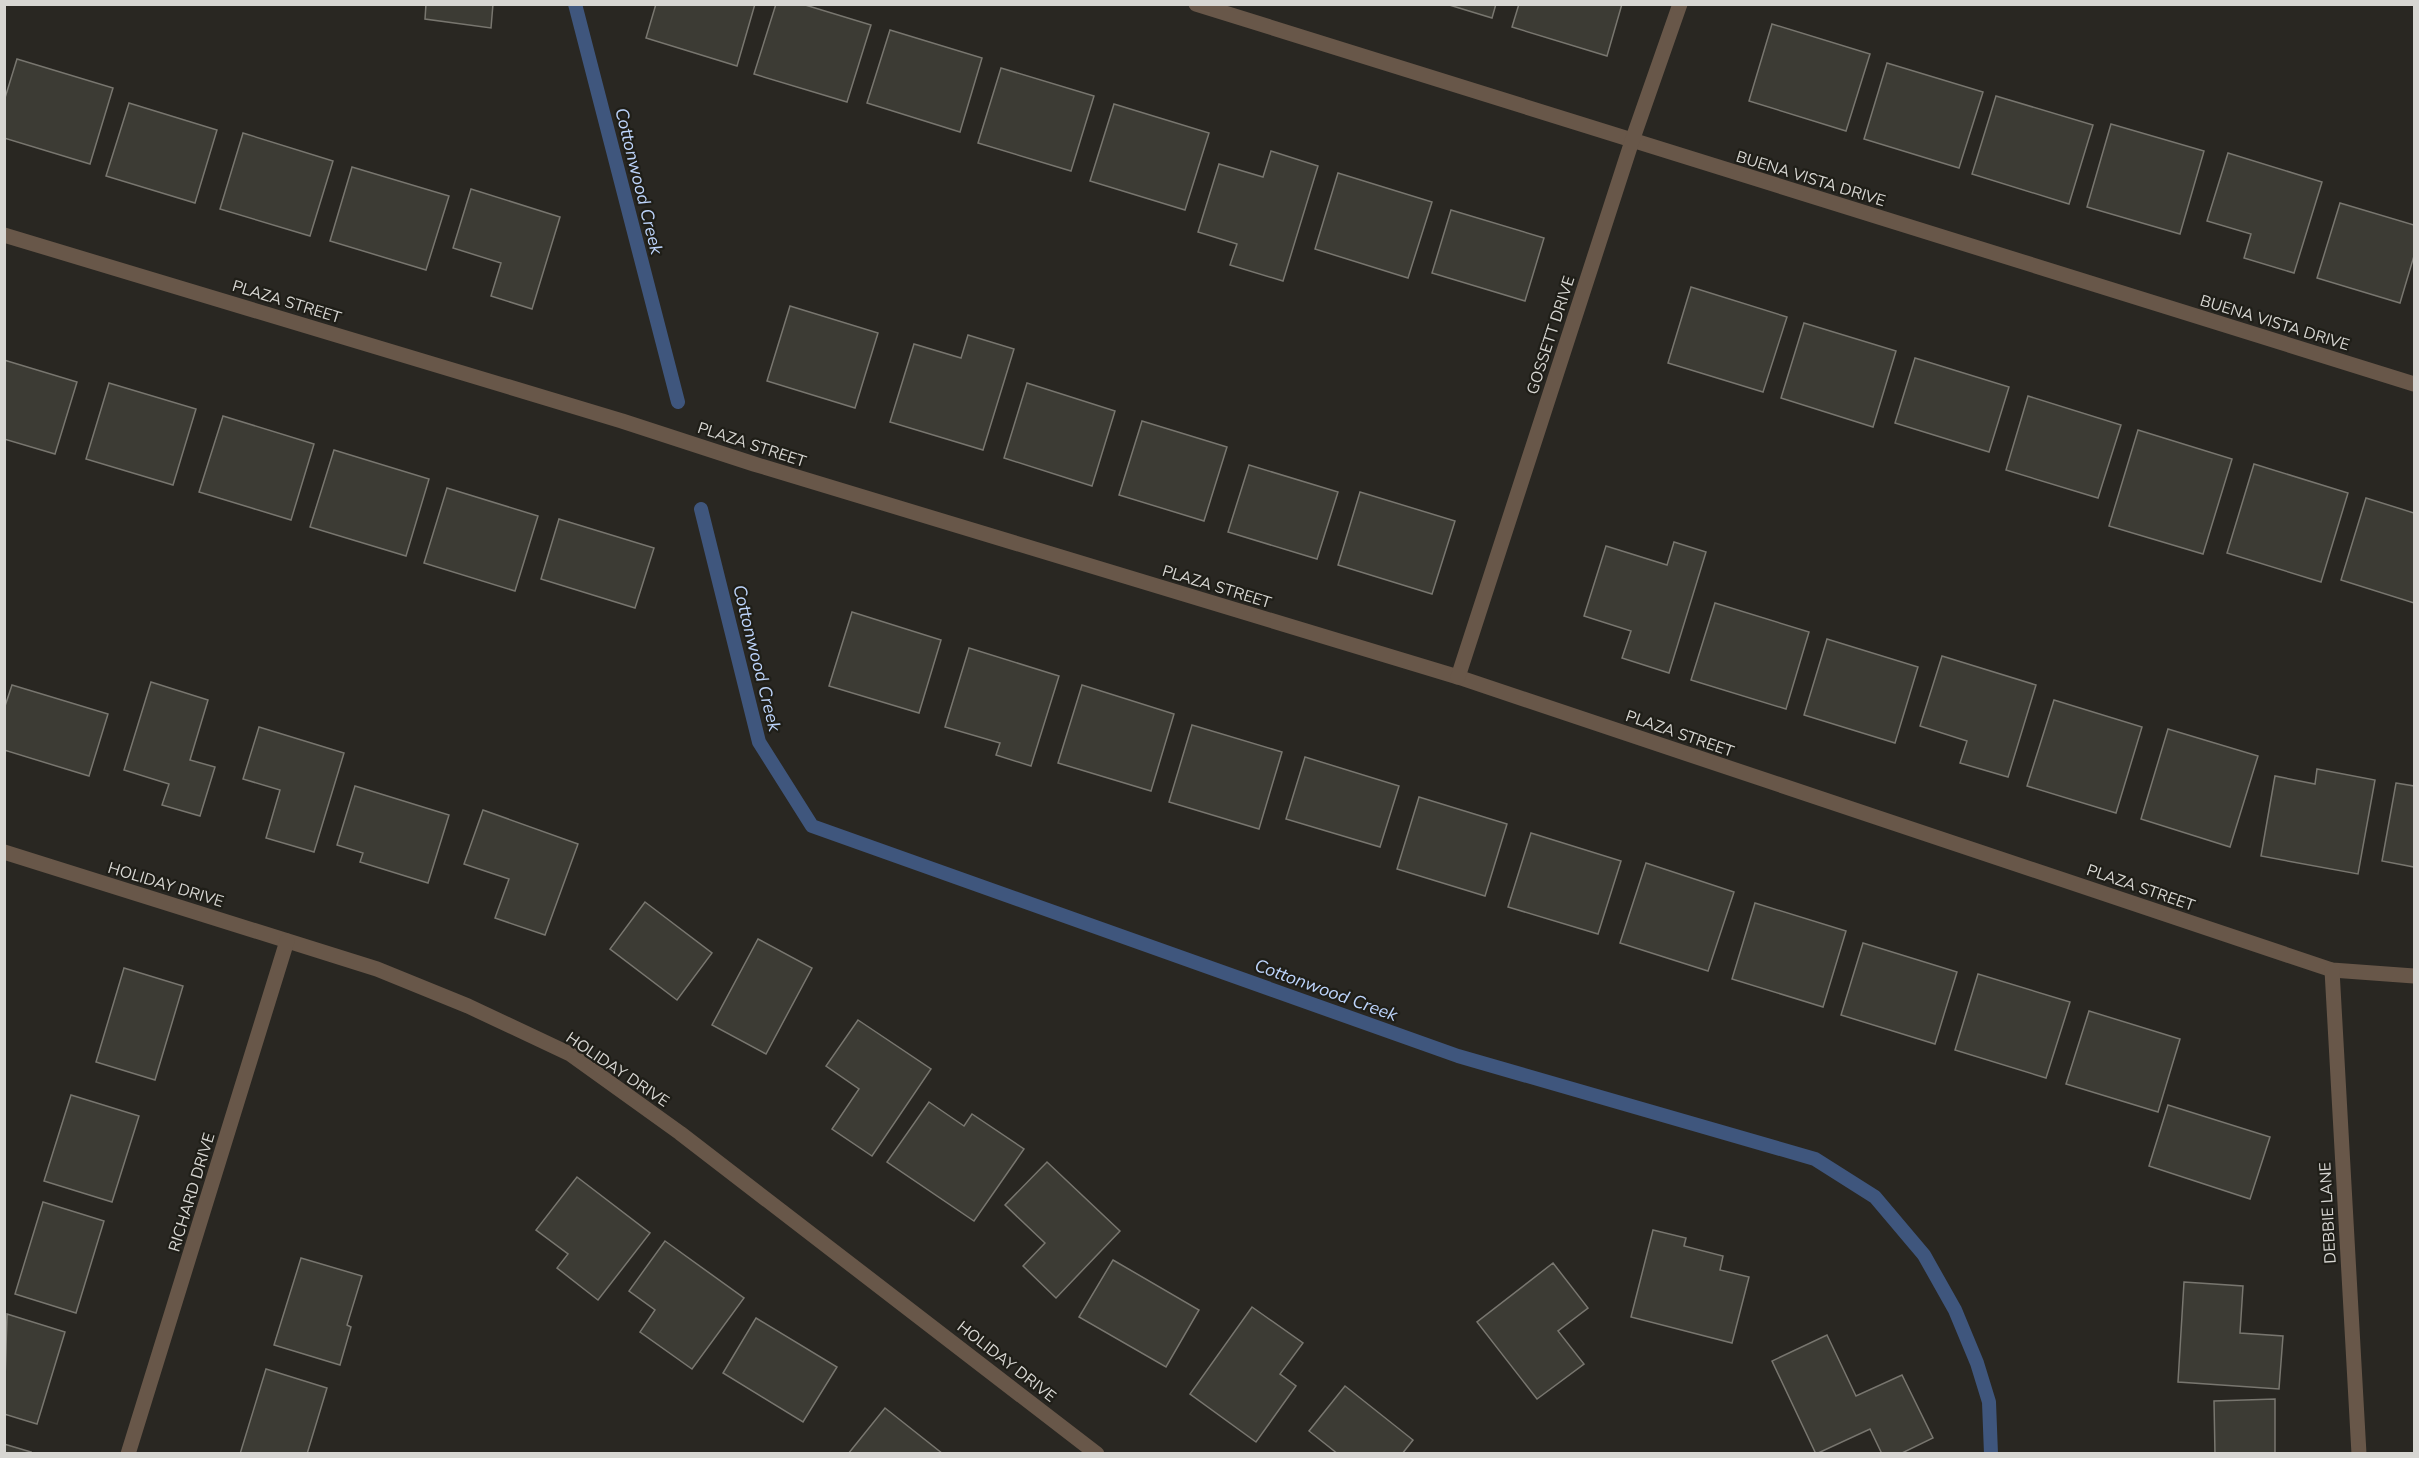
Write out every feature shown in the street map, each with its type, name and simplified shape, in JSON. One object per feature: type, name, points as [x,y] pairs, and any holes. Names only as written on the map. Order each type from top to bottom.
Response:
[{"type":"street","name":"BUENA VISTA DRIVE","points":[[1196,4],[2415,384]]},
{"type":"street","name":"GOSSETT DRIVE","points":[[1458,678],[1632,141],[1680,4]]},
{"type":"street","name":"PLAZA STREET","points":[[4,235],[622,420],[754,464],[1458,678],[2332,970],[2415,976]]},
{"type":"street","name":"HOLIDAY DRIVE","points":[[4,852],[377,969],[468,1006],[570,1054],[680,1133],[1097,1454]]},
{"type":"street","name":"RICHARD DRIVE","points":[[128,1454],[287,940]]},
{"type":"street","name":"DEBBIE LANE","points":[[2332,970],[2359,1454]]},
{"type":"building","points":[[426,4],[493,4],[491,28],[425,19]]},
{"type":"building","points":[[656,4],[755,4],[737,66],[646,38]]},
{"type":"building","points":[[776,4],[802,4],[871,25],[847,102],[754,74]]},
{"type":"building","points":[[1446,4],[1496,4],[1492,18]]},
{"type":"building","points":[[1519,4],[1622,4],[1607,56],[1512,27]]},
{"type":"building","points":[[1772,24],[1870,54],[1846,131],[1749,101]]},
{"type":"building","points":[[890,30],[982,58],[960,132],[867,103]]},
{"type":"building","points":[[17,59],[113,88],[90,164],[4,138],[4,101]]},
{"type":"building","points":[[1887,63],[1983,92],[1959,168],[1864,139]]},
{"type":"building","points":[[1001,68],[1094,96],[1071,171],[978,143]]},
{"type":"building","points":[[1996,96],[2093,125],[2069,204],[1972,174]]},
{"type":"building","points":[[129,103],[217,130],[195,203],[106,176]]},
{"type":"building","points":[[1114,104],[1209,133],[1185,210],[1090,181]]},
{"type":"building","points":[[2111,124],[2204,151],[2180,234],[2087,207]]},
{"type":"building","points":[[243,133],[333,161],[310,236],[220,209]]},
{"type":"building","points":[[1271,151],[1318,166],[1283,281],[1230,265],[1237,244],[1198,232],[1219,164],[1263,177]]},
{"type":"building","points":[[2228,153],[2322,182],[2294,273],[2244,258],[2251,234],[2207,221]]},
{"type":"building","points":[[352,167],[449,196],[426,270],[330,241]]},
{"type":"building","points":[[1338,173],[1432,202],[1408,278],[1315,249]]},
{"type":"building","points":[[471,189],[560,217],[532,309],[491,296],[501,263],[453,248]]},
{"type":"building","points":[[2340,203],[2414,225],[2414,256],[2400,303],[2317,278]]},
{"type":"building","points":[[1451,210],[1544,238],[1525,301],[1432,273]]},
{"type":"building","points":[[1691,287],[1787,317],[1763,392],[1668,363]]},
{"type":"building","points":[[790,306],[878,333],[855,408],[767,381]]},
{"type":"building","points":[[1804,323],[1896,351],[1873,427],[1781,398]]},
{"type":"building","points":[[968,335],[1014,349],[983,450],[890,422],[914,344],[961,358]]},
{"type":"building","points":[[1915,358],[2009,387],[1989,452],[1895,423]]},
{"type":"building","points":[[4,360],[77,382],[55,454],[4,439]]},
{"type":"building","points":[[109,383],[196,409],[173,485],[86,459]]},
{"type":"building","points":[[1027,383],[1115,411],[1092,486],[1004,458]]},
{"type":"building","points":[[2028,396],[2121,425],[2098,498],[2006,470]]},
{"type":"building","points":[[223,416],[314,444],[291,520],[199,492]]},
{"type":"building","points":[[1142,421],[1227,447],[1204,521],[1119,495]]},
{"type":"building","points":[[2138,430],[2232,459],[2203,554],[2109,526]]},
{"type":"building","points":[[334,450],[429,479],[406,556],[310,527]]},
{"type":"building","points":[[2254,464],[2348,493],[2321,582],[2227,553]]},
{"type":"building","points":[[1249,465],[1338,492],[1317,559],[1228,532]]},
{"type":"building","points":[[447,488],[538,516],[515,591],[424,563]]},
{"type":"building","points":[[1360,492],[1455,521],[1432,594],[1338,565]]},
{"type":"building","points":[[2366,498],[2414,513],[2414,603],[2341,580]]},
{"type":"building","points":[[559,519],[654,548],[635,608],[541,579]]},
{"type":"building","points":[[1674,542],[1706,552],[1669,673],[1622,658],[1631,631],[1584,616],[1606,546],[1667,565]]},
{"type":"building","points":[[1715,603],[1809,632],[1786,709],[1691,680]]},
{"type":"building","points":[[852,612],[941,640],[919,713],[829,686]]},
{"type":"building","points":[[1827,639],[1918,667],[1895,743],[1804,715]]},
{"type":"building","points":[[969,648],[1059,676],[1031,766],[996,755],[1000,743],[945,727]]},
{"type":"building","points":[[1942,656],[2036,685],[2008,777],[1960,763],[1967,741],[1920,726]]},
{"type":"building","points":[[151,682],[208,700],[190,760],[215,767],[200,816],[162,805],[169,784],[124,770]]},
{"type":"building","points":[[12,685],[108,714],[89,776],[4,750],[4,709]]},
{"type":"building","points":[[1082,685],[1174,714],[1151,791],[1058,763]]},
{"type":"building","points":[[2054,700],[2142,727],[2116,813],[2027,786]]},
{"type":"building","points":[[1192,725],[1282,752],[1259,829],[1169,802]]},
{"type":"building","points":[[259,727],[344,753],[314,852],[266,838],[280,790],[243,779]]},
{"type":"building","points":[[2168,729],[2258,756],[2230,847],[2141,819]]},
{"type":"building","points":[[1305,757],[1399,786],[1380,847],[1286,819]]},
{"type":"building","points":[[2317,769],[2375,780],[2358,874],[2261,856],[2275,776],[2315,784]]},
{"type":"building","points":[[2396,783],[2414,786],[2414,867],[2382,861]]},
{"type":"building","points":[[355,786],[449,815],[428,883],[360,862],[363,853],[337,845]]},
{"type":"building","points":[[1419,797],[1507,824],[1485,896],[1397,869]]},
{"type":"building","points":[[483,810],[578,844],[545,935],[495,918],[509,879],[464,864]]},
{"type":"building","points":[[1531,833],[1621,861],[1598,934],[1508,907]]},
{"type":"building","points":[[1646,863],[1734,892],[1708,971],[1620,943]]},
{"type":"building","points":[[645,902],[712,953],[677,1000],[610,949]]},
{"type":"building","points":[[1755,903],[1846,931],[1823,1007],[1732,979]]},
{"type":"building","points":[[758,939],[812,968],[766,1054],[712,1025]]},
{"type":"building","points":[[1863,943],[1957,972],[1935,1044],[1841,1015]]},
{"type":"building","points":[[124,968],[183,986],[155,1080],[96,1062]]},
{"type":"building","points":[[1978,974],[2070,1002],[2046,1078],[1955,1050]]},
{"type":"building","points":[[2089,1011],[2180,1039],[2158,1112],[2066,1084]]},
{"type":"building","points":[[858,1020],[931,1069],[872,1156],[832,1129],[859,1089],[826,1066]]},
{"type":"building","points":[[71,1095],[139,1116],[112,1202],[44,1181]]},
{"type":"building","points":[[929,1102],[964,1126],[972,1114],[1024,1149],[974,1221],[887,1162]]},
{"type":"building","points":[[2168,1105],[2270,1137],[2250,1199],[2149,1166]]},
{"type":"building","points":[[1047,1162],[1120,1231],[1056,1298],[1023,1266],[1045,1243],[1005,1205]]},
{"type":"building","points":[[577,1177],[650,1233],[598,1300],[557,1268],[568,1254],[536,1230]]},
{"type":"building","points":[[43,1202],[104,1221],[76,1313],[15,1294]]},
{"type":"building","points":[[1653,1230],[1686,1238],[1684,1246],[1723,1256],[1720,1270],[1749,1277],[1732,1343],[1631,1317]]},
{"type":"building","points":[[665,1241],[744,1298],[692,1369],[640,1332],[655,1310],[629,1291]]},
{"type":"building","points":[[301,1258],[362,1276],[347,1325],[351,1327],[340,1365],[274,1345]]},
{"type":"building","points":[[1113,1260],[1199,1310],[1166,1367],[1079,1317]]},
{"type":"building","points":[[1553,1263],[1588,1308],[1558,1331],[1584,1364],[1537,1399],[1477,1322]]},
{"type":"building","points":[[2184,1282],[2243,1286],[2240,1333],[2283,1336],[2279,1389],[2178,1382]]},
{"type":"building","points":[[1252,1307],[1303,1343],[1280,1374],[1296,1386],[1256,1442],[1190,1394]]},
{"type":"building","points":[[7,1314],[65,1332],[37,1424],[4,1414]]},
{"type":"building","points":[[756,1318],[837,1367],[803,1422],[723,1373]]},
{"type":"building","points":[[1827,1335],[1856,1396],[1902,1375],[1933,1438],[1900,1454],[1882,1454],[1870,1429],[1816,1454],[1772,1361]]},
{"type":"building","points":[[266,1369],[327,1388],[307,1454],[240,1454]]},
{"type":"building","points":[[1345,1386],[1413,1440],[1402,1454],[1338,1454],[1309,1431]]},
{"type":"building","points":[[2275,1399],[2275,1454],[2215,1454],[2214,1401]]},
{"type":"building","points":[[885,1408],[943,1454],[848,1454]]},
{"type":"building","points":[[4,1444],[31,1452],[30,1454],[4,1454]]},
{"type":"waterway","name":"Cottonwood Creek","points":[[575,4],[678,402]]},
{"type":"waterway","name":"Cottonwood Creek","points":[[701,509],[759,742],[812,826],[1458,1056],[1815,1159],[1875,1197],[1924,1255],[1955,1310],[1977,1363],[1989,1402],[1991,1454]]}]
